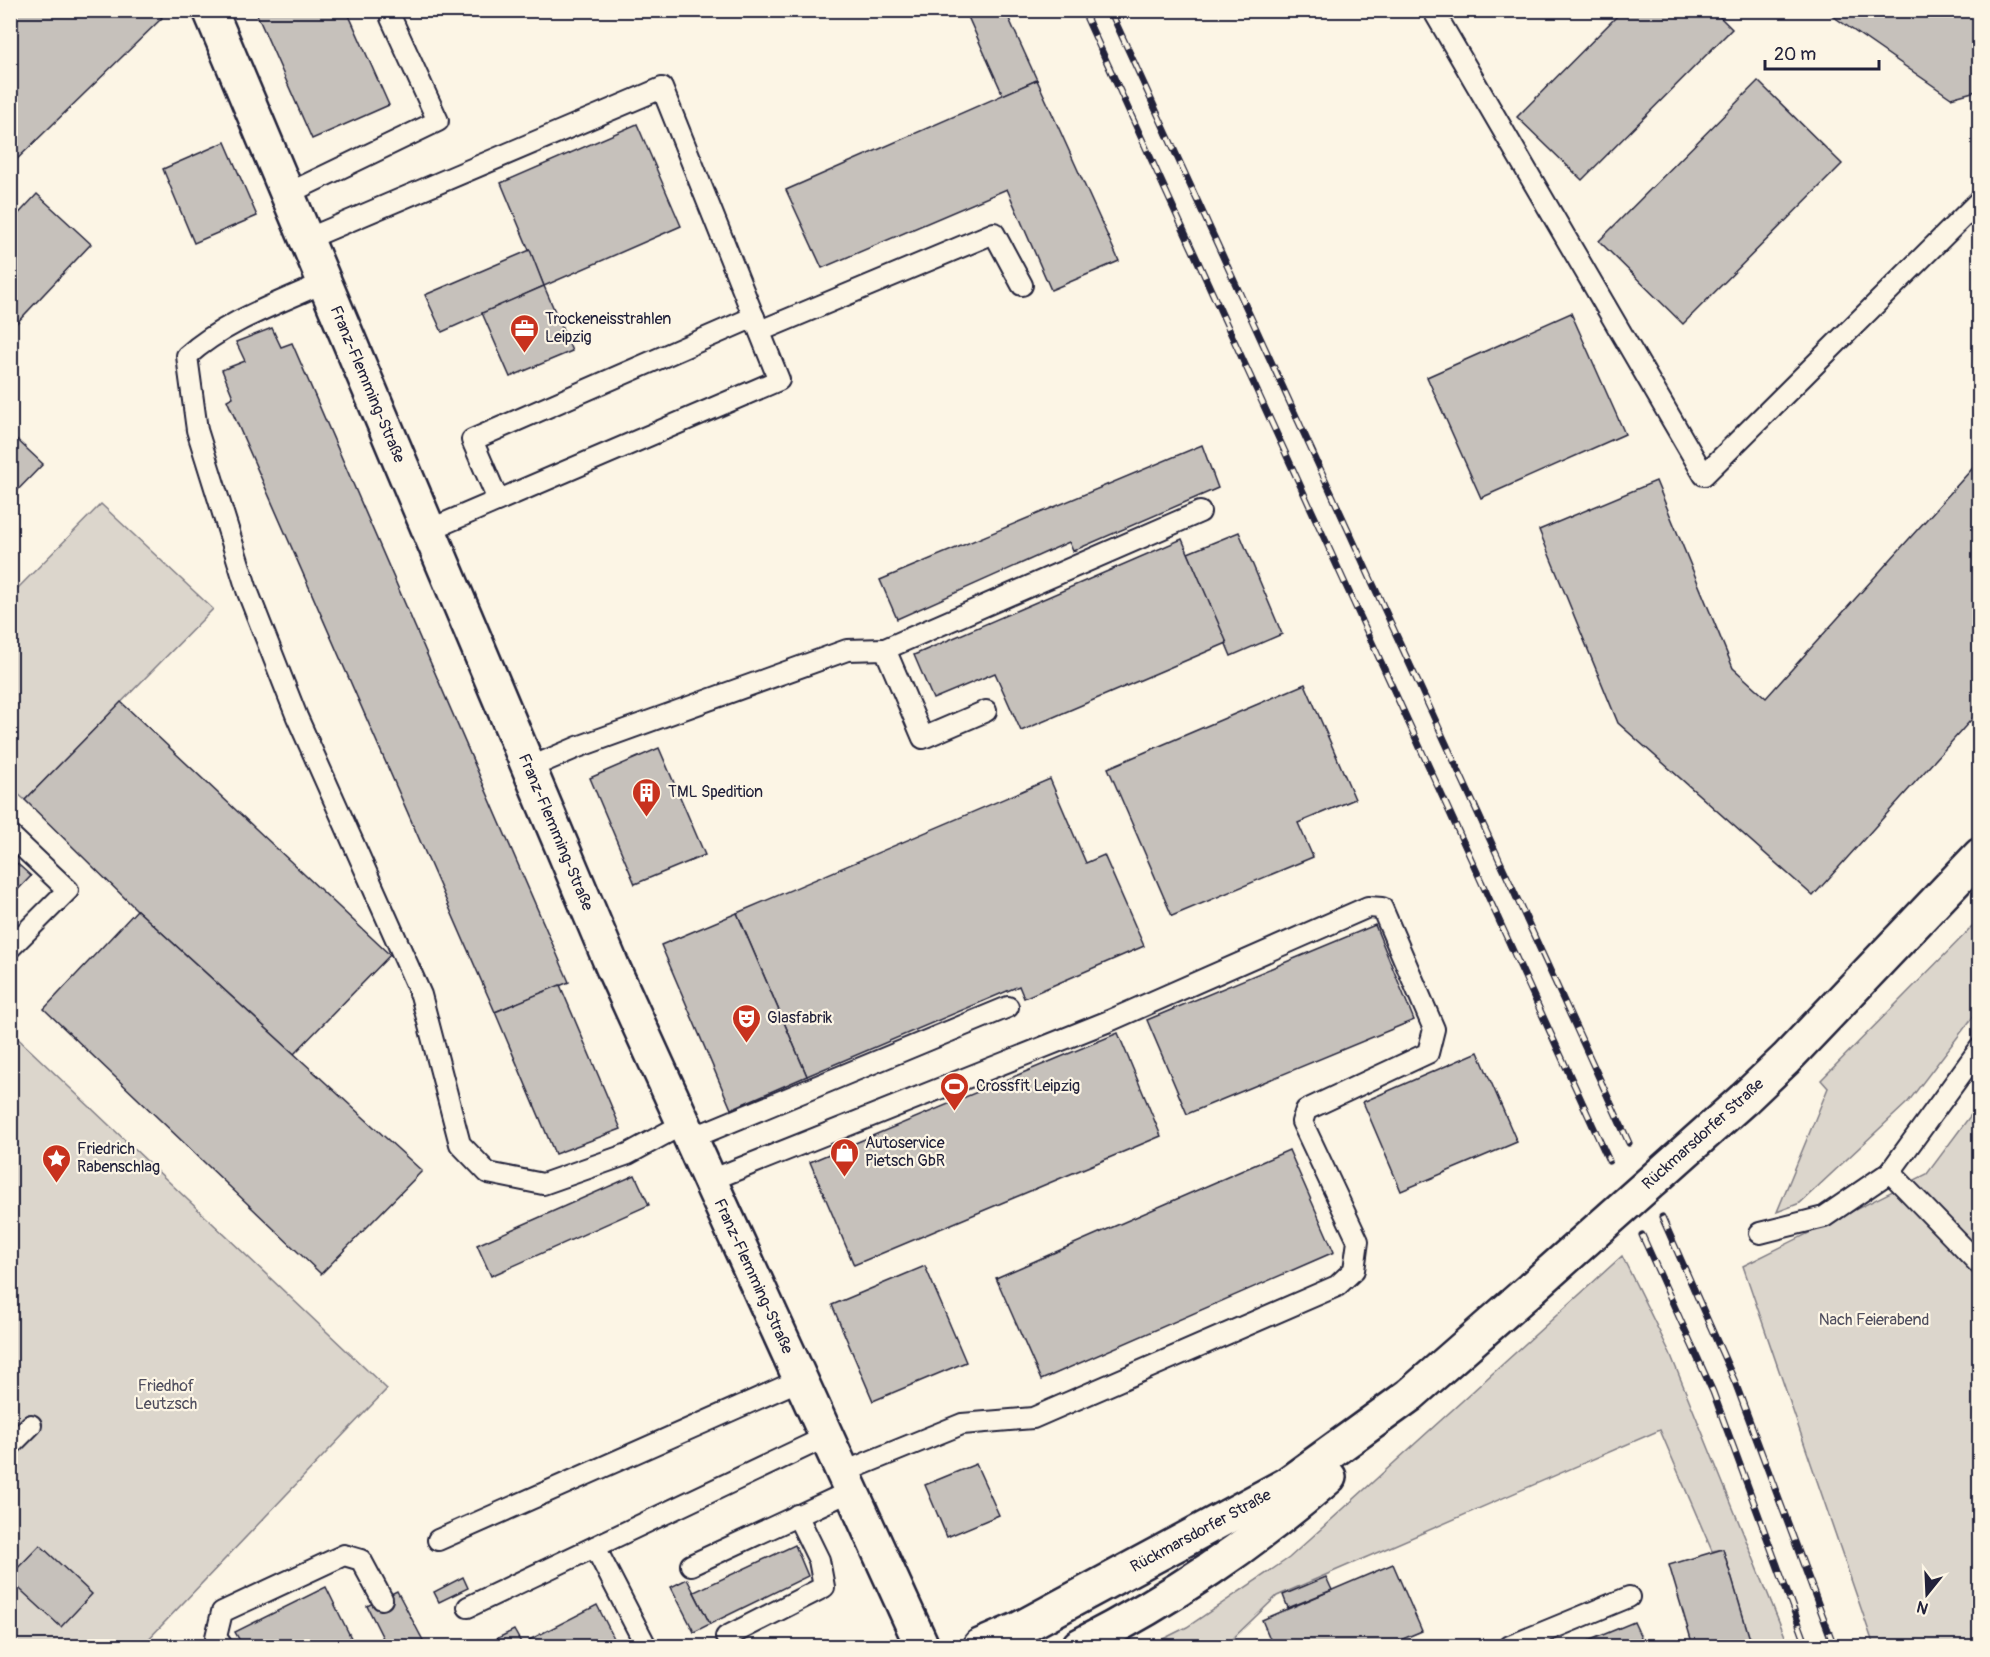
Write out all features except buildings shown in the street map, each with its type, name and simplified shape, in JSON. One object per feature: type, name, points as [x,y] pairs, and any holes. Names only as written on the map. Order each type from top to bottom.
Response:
[{"type":"street","name":"Franz-Flemming-Straße","points":[[210,10],[613,968],[849,1481],[922,1647]]},
{"type":"street","name":"Rückmarsdorfer Straße","points":[[1079,1647],[1212,1571],[1285,1516],[1348,1460],[1410,1395],[1744,1099],[1786,1059],[1980,855]]},
{"type":"street","name":"Rückmarsdorfer Straße","points":[[981,1647],[1017,1630],[1286,1485],[1410,1395]]},
{"type":"lane","points":[[1433,10],[1704,475],[1980,200]]},
{"type":"lane","points":[[287,194],[438,121],[391,18]]},
{"type":"lane","points":[[307,239],[662,88],[779,380],[429,530]]},
{"type":"lane","points":[[498,500],[472,440],[757,324],[994,233],[1022,285]]},
{"type":"lane","points":[[325,282],[235,322],[207,338],[187,356],[197,430],[247,590],[297,717],[421,995],[460,1144],[488,1173],[543,1184],[628,1154],[1008,1007]]},
{"type":"lane","points":[[529,768],[578,747],[847,650],[885,649],[1200,512]]},
{"type":"lane","points":[[885,649],[923,738],[986,711]]},
{"type":"lane","points":[[10,835],[68,890],[10,948]]},
{"type":"lane","points":[[692,1565],[797,1515],[849,1481],[962,1424],[993,1419],[1033,1418],[1337,1286],[1354,1270],[1358,1241],[1302,1122],[1306,1110],[1428,1053],[1434,1029],[1382,908],[1368,907],[1109,1021],[711,1180]]},
{"type":"lane","points":[[1760,1233],[1824,1217],[1890,1172],[1980,1048]]},
{"type":"lane","points":[[1890,1172],[1980,1265]]},
{"type":"lane","points":[[438,1539],[802,1379]]},
{"type":"lane","points":[[10,1446],[31,1425]]},
{"type":"lane","points":[[468,1607],[828,1436]]},
{"type":"lane","points":[[726,1637],[824,1587],[819,1560],[797,1515]]},
{"type":"lane","points":[[595,1547],[646,1647]]},
{"type":"lane","points":[[222,1647],[216,1637],[222,1612],[344,1555],[362,1560],[382,1599]]},
{"type":"lane","points":[[1510,1647],[1629,1597]]},
{"type":"green space","points":[[101,504],[213,609],[25,800],[11,788],[11,595]]},
{"type":"green space","points":[[1979,920],[1979,1009],[1908,1102],[1800,1203],[1777,1212],[1828,1088],[1821,1080]]},
{"type":"green space","name":"Friedhof Leutzsch","points":[[10,1031],[387,1389],[142,1646],[11,1646]]},
{"type":"green space","name":"Nach Feierabend","points":[[1979,1104],[1979,1646],[1874,1646],[1743,1266],[1927,1174]]},
{"type":"green space","points":[[1622,1256],[1670,1353],[1789,1646],[1752,1646],[1723,1549],[1712,1551],[1660,1430],[1277,1596],[1225,1646],[1149,1646],[1187,1627],[1289,1558]]},
{"type":"railway","points":[[1083,10],[1609,1161]]},
{"type":"railway","points":[[1110,10],[1629,1143]]},
{"type":"railway","points":[[1662,1217],[1735,1382],[1834,1646]]},
{"type":"railway","points":[[1642,1235],[1713,1392],[1807,1646]]},
{"type":"place","name":"Trockeneisstrahlen Leipzig","points":[[524,354]]},
{"type":"place","name":"TML Spedition","points":[[647,818]]},
{"type":"place","name":"Glasfabrik","points":[[746,1044]]},
{"type":"place","name":"Crossfit Leipzig","points":[[955,1112]]},
{"type":"place","name":"Autoservice Pietsch GbR","points":[[844,1178]]},
{"type":"place","name":"Friedrich Rabenschlag","points":[[56,1184]]}]
